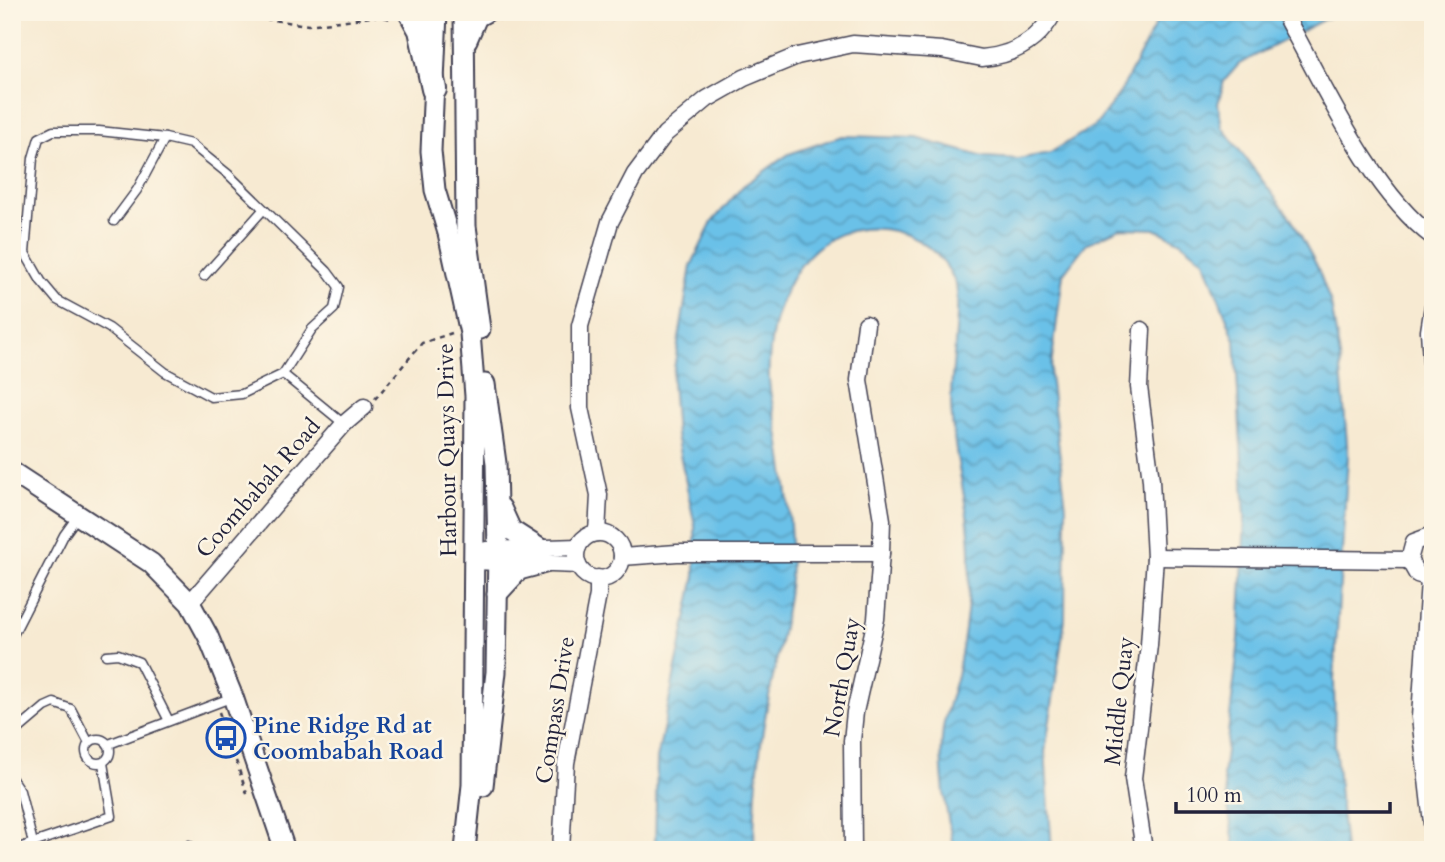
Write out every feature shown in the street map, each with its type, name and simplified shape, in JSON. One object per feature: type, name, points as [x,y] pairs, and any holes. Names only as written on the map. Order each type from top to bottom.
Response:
[{"type":"main road","points":[[420,13],[434,89]]},
{"type":"street","name":"Harbour Quays Drive","points":[[464,12],[466,226],[496,463],[498,555],[496,672],[478,850]]},
{"type":"street","points":[[465,44],[477,18],[486,12]]},
{"type":"street","points":[[597,533],[599,495],[580,408],[580,326],[610,222],[635,174],[665,134],[707,99],[744,78],[797,56],[853,44],[895,45],[982,58],[995,57],[1025,46],[1054,12]]},
{"type":"street","points":[[1283,12],[1374,173],[1392,199],[1433,237]]},
{"type":"street","name":"Harbour Quays Drive","points":[[434,89],[431,151],[435,190],[449,233],[470,333],[475,396],[472,785],[465,850]]},
{"type":"street","points":[[1433,306],[1429,331],[1433,389]]},
{"type":"street","name":"North Quay","points":[[853,850],[854,722],[876,619],[881,553],[881,520],[859,380],[866,324]]},
{"type":"street","name":"Middle Quay","points":[[1142,330],[1139,387],[1151,480],[1154,557],[1149,645],[1133,778],[1144,850]]},
{"type":"street","name":"Coombabah Road","points":[[190,603],[344,424],[364,407]]},
{"type":"street","points":[[12,472],[151,564],[190,603],[204,627],[224,700],[285,850]]},
{"type":"street","points":[[497,497],[511,530],[542,556]]},
{"type":"street","points":[[473,556],[542,556],[578,565],[586,574],[598,579],[614,573],[622,557],[617,542],[612,537],[597,533],[587,536],[578,547],[542,556],[519,570],[497,594]]},
{"type":"street","points":[[1433,534],[1414,542],[1409,560],[1417,574],[1431,580],[1420,717],[1433,832]]},
{"type":"street","points":[[578,547],[578,565]]},
{"type":"street","points":[[622,557],[677,553],[881,553]]},
{"type":"street","points":[[1154,557],[1409,560]]},
{"type":"street","name":"Compass Drive","points":[[561,850],[566,762],[598,595],[598,579]]},
{"type":"lane","points":[[53,131],[165,138],[191,144],[228,174],[327,271],[339,287],[334,309],[312,329],[283,374],[242,394],[211,397],[165,372],[109,328],[57,300],[25,253],[33,158],[39,138],[53,131]]},
{"type":"lane","points":[[114,221],[137,190],[165,138]]},
{"type":"lane","points":[[204,276],[263,210]]},
{"type":"lane","points":[[283,374],[344,424]]},
{"type":"lane","points":[[12,637],[64,535],[79,515]]},
{"type":"lane","points":[[106,655],[118,654],[139,662],[168,719]]},
{"type":"lane","points":[[109,744],[168,719],[224,700]]},
{"type":"lane","points":[[12,735],[45,707],[63,704],[71,709],[89,743]]},
{"type":"lane","points":[[100,738],[109,744],[111,754],[103,763],[95,763],[88,758],[86,751],[89,743],[100,738]]},
{"type":"lane","points":[[13,850],[112,816],[103,763]]},
{"type":"lane","points":[[12,779],[20,791],[33,843]]},
{"type":"path","points":[[215,12],[308,25],[366,20],[378,16],[404,24],[420,13]]},
{"type":"path","points":[[364,407],[383,392],[422,343],[442,334],[459,332]]},
{"type":"path","points":[[224,700],[227,735],[233,742]]},
{"type":"path","points":[[236,751],[236,763],[249,800]]},
{"type":"water","points":[[1162,12],[1338,12],[1239,64],[1224,81],[1218,104],[1222,127],[1293,221],[1317,266],[1331,304],[1340,357],[1348,456],[1334,679],[1335,745],[1345,850],[1235,850],[1223,776],[1239,640],[1245,516],[1235,340],[1204,260],[1181,242],[1155,229],[1120,228],[1086,244],[1063,274],[1050,375],[1066,507],[1065,619],[1045,752],[1052,850],[954,850],[941,758],[944,721],[962,646],[970,560],[967,519],[952,418],[957,290],[948,269],[918,240],[891,230],[862,229],[840,234],[821,245],[805,260],[783,298],[771,341],[769,382],[787,490],[791,561],[786,612],[761,742],[754,850],[655,850],[657,759],[695,576],[695,526],[676,435],[672,381],[691,266],[712,222],[743,186],[789,154],[842,136],[916,138],[984,157],[1018,159],[1050,153],[1097,124],[1121,91]]},
{"type":"place","name":"Pine Ridge Rd at Coombabah Road","points":[[226,738]]}]
